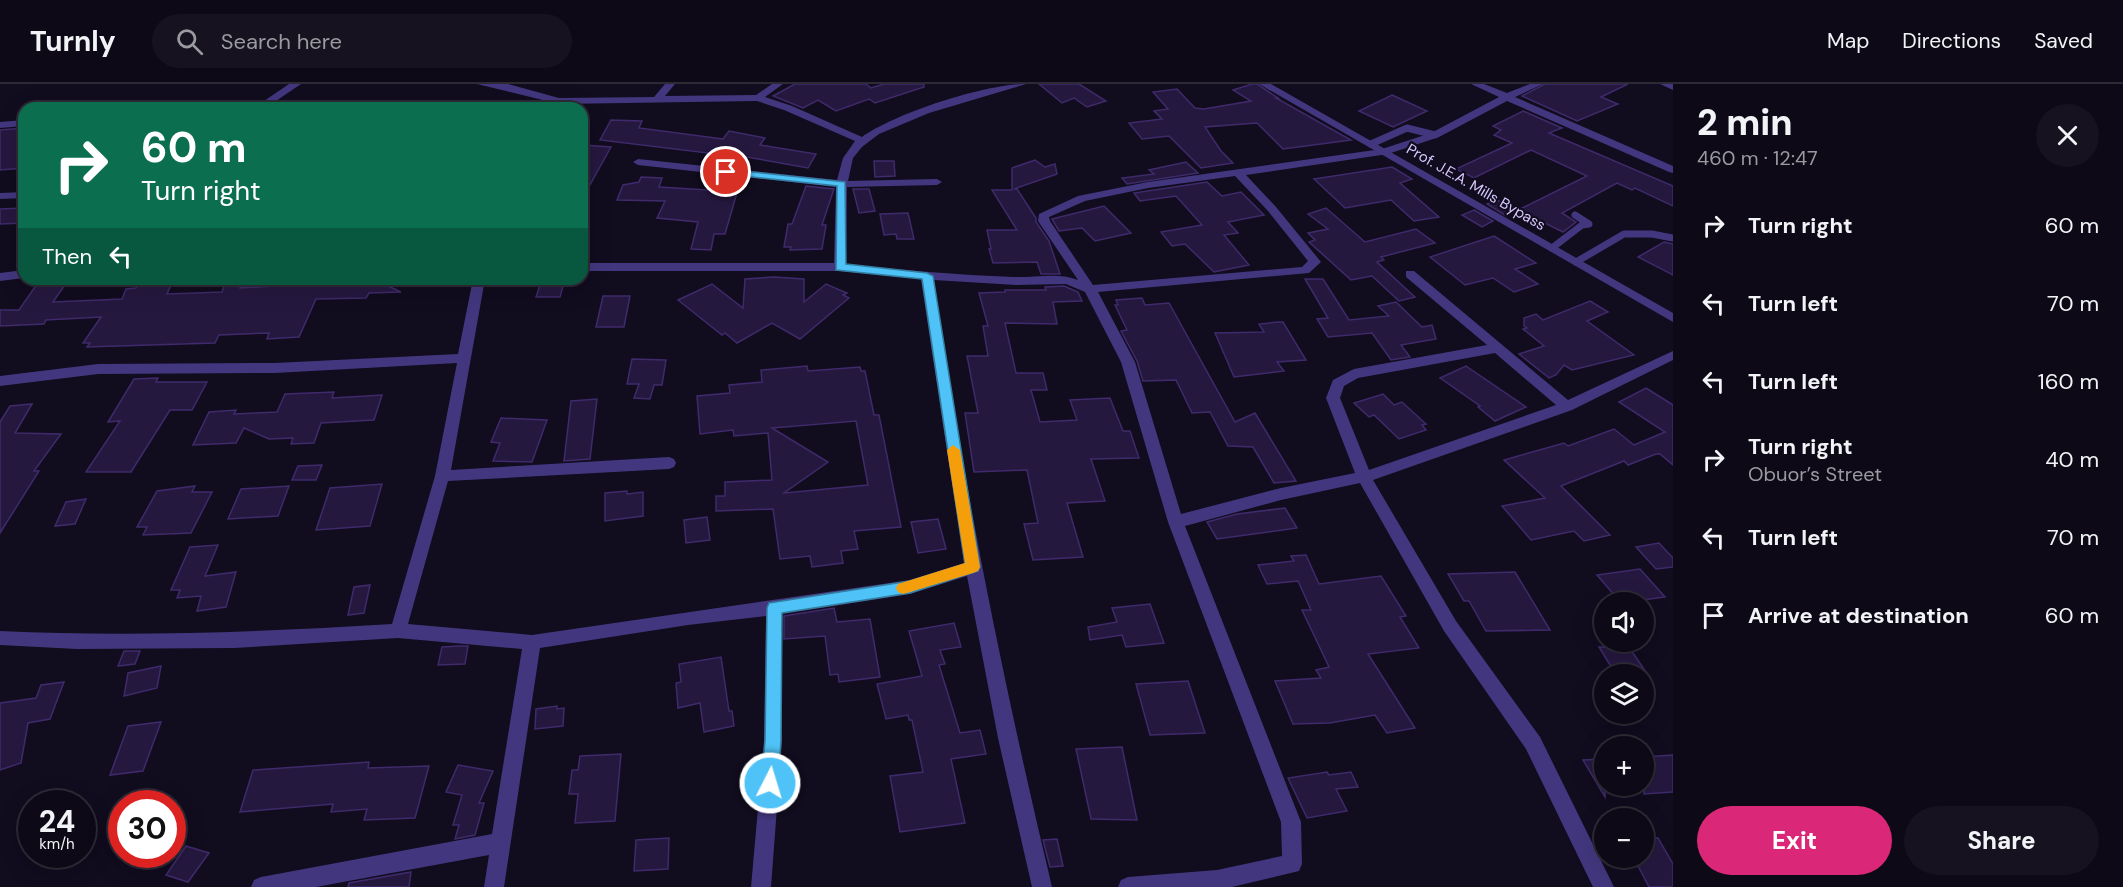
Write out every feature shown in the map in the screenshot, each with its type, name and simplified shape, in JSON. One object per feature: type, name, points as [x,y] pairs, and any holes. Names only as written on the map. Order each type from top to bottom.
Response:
[{"type":"street","points":[[270,102],[296,84]]},
{"type":"street","points":[[482,84],[502,84],[551,102]]},
{"type":"street","points":[[658,98],[670,84]]},
{"type":"street","points":[[758,98],[778,84]]},
{"type":"street","points":[[840,267],[842,184],[848,158],[863,141],[882,128],[922,112],[1021,84]]},
{"type":"street","name":"Prof. J.E.A. Mills Bypass","points":[[1264,84],[1673,318]]},
{"type":"street","points":[[1476,84],[1673,170]]},
{"type":"street","points":[[1128,887],[1217,880],[1292,864],[1292,822],[1176,522],[1128,362],[1090,289],[1044,221],[1043,216],[1082,198],[1148,186],[1384,152],[1435,135],[1507,97],[1538,84]]},
{"type":"street","points":[[1665,84],[1673,87]]},
{"type":"street","points":[[588,102],[658,98],[758,98],[788,108],[863,141]]},
{"type":"street","points":[[0,125],[18,124]]},
{"type":"street","points":[[638,162],[842,184],[937,182]]},
{"type":"street","points":[[588,267],[840,267],[927,276],[1067,280],[1090,289],[1305,270],[1315,262],[1272,209],[1239,174]]},
{"type":"street","points":[[0,196],[18,195]]},
{"type":"street","points":[[1410,274],[1567,406]]},
{"type":"street","points":[[0,277],[18,275]]},
{"type":"street","points":[[927,276],[973,567],[1007,738],[1042,887]]},
{"type":"street","points":[[398,631],[442,476],[478,285]]},
{"type":"street","points":[[1497,348],[1354,374],[1338,383],[1333,398],[1364,477],[1450,626],[1533,743],[1604,887]]},
{"type":"street","points":[[1176,522],[1281,494],[1364,477],[1567,406],[1673,355]]},
{"type":"street","points":[[0,381],[98,369],[274,368],[464,357]]},
{"type":"street","points":[[442,476],[669,463]]},
{"type":"street","points":[[0,638],[77,642],[234,641],[398,631],[532,642],[910,587],[973,567]]},
{"type":"street","points":[[761,887],[773,741],[774,608]]},
{"type":"street","points":[[494,887],[532,642]]},
{"type":"street","points":[[261,887],[500,843]]},
{"type":"lane","points":[[1371,144],[1407,128],[1435,135]]},
{"type":"lane","points":[[1552,248],[1582,225],[1589,224],[1575,215]]},
{"type":"lane","points":[[1576,262],[1624,234],[1652,234],[1673,238]]},
{"type":"building","points":[[795,84],[866,84],[871,88],[884,84],[924,84],[924,87],[875,103],[869,99],[836,111],[818,100],[803,108],[773,96]]},
{"type":"building","points":[[1039,84],[1079,84],[1106,101],[1087,107],[1074,98],[1062,103]]},
{"type":"building","points":[[1257,84],[1278,98],[1276,98],[1351,140],[1283,149],[1257,123],[1205,127],[1221,151],[1233,163],[1201,168],[1169,136],[1142,139],[1129,123],[1162,119],[1154,111],[1168,109],[1153,92],[1177,89],[1195,108],[1204,109],[1251,101],[1233,90]]},
{"type":"building","points":[[1545,84],[1628,84],[1601,97],[1618,104],[1577,121],[1522,96]]},
{"type":"building","points":[[1392,95],[1427,111],[1393,127],[1359,111]]},
{"type":"building","points":[[1523,111],[1562,128],[1549,133],[1673,186],[1673,206],[1635,188],[1632,190],[1617,183],[1562,213],[1576,222],[1563,232],[1543,222],[1540,224],[1516,211],[1587,176],[1531,150],[1474,178],[1456,169],[1512,143],[1494,135],[1501,130],[1493,126]]},
{"type":"building","points":[[611,120],[642,121],[639,128],[723,139],[729,131],[765,138],[760,145],[816,154],[808,168],[747,157],[744,168],[716,165],[718,158],[706,156],[708,153],[600,140]]},
{"type":"building","points":[[18,128],[18,168],[0,170],[0,130]]},
{"type":"building","points":[[588,145],[611,147],[588,188]]},
{"type":"building","points":[[1035,160],[1045,167],[1055,164],[1057,174],[1014,189],[1017,189],[1049,241],[1060,274],[1041,274],[1037,262],[993,263],[989,249],[991,249],[987,230],[1017,230],[992,190],[1012,190],[1012,168]]},
{"type":"building","points":[[874,161],[894,161],[895,176],[875,177]]},
{"type":"building","points":[[1186,162],[1198,173],[1127,184],[1122,178],[1154,174],[1149,170]]},
{"type":"building","points":[[1392,167],[1412,179],[1400,183],[1439,217],[1414,221],[1391,200],[1345,208],[1314,179]]},
{"type":"building","points":[[713,176],[741,179],[725,234],[714,234],[711,250],[691,249],[698,222],[657,218],[665,201],[617,200],[623,185],[639,182],[641,177],[662,178],[659,187],[708,190]]},
{"type":"building","points":[[1207,182],[1222,196],[1241,192],[1264,215],[1228,222],[1238,233],[1224,235],[1249,265],[1214,272],[1185,244],[1172,246],[1161,232],[1202,225],[1176,196],[1140,201],[1134,193]]},
{"type":"building","points":[[806,186],[834,189],[822,225],[826,225],[822,249],[790,250],[791,247],[784,247],[788,224],[792,224]]},
{"type":"building","points":[[853,189],[869,189],[875,211],[859,213]]},
{"type":"building","points":[[1497,200],[1516,211],[1506,216],[1487,204]]},
{"type":"building","points":[[1104,206],[1131,233],[1095,241],[1082,228],[1059,231],[1052,219]]},
{"type":"building","points":[[18,208],[18,223],[0,224],[0,209]]},
{"type":"building","points":[[1326,208],[1365,242],[1416,229],[1435,243],[1381,257],[1384,260],[1377,262],[1415,297],[1399,301],[1372,276],[1351,280],[1309,242],[1315,240],[1308,233],[1328,229],[1308,214]]},
{"type":"building","points":[[1474,210],[1493,221],[1482,227],[1462,215]]},
{"type":"building","points":[[908,213],[914,239],[897,239],[896,234],[884,235],[880,214]]},
{"type":"building","points":[[1494,236],[1536,263],[1515,269],[1538,284],[1514,292],[1493,278],[1465,285],[1430,257]]},
{"type":"building","points":[[1664,242],[1673,244],[1673,275],[1638,257]]},
{"type":"building","points":[[774,277],[804,279],[804,302],[826,284],[847,293],[843,295],[849,298],[800,339],[772,323],[737,343],[725,333],[722,335],[678,300],[712,284],[743,308],[745,279]]},
{"type":"building","points":[[1305,279],[1323,279],[1349,320],[1389,316],[1378,306],[1396,302],[1422,327],[1432,325],[1436,339],[1401,345],[1410,357],[1391,360],[1372,333],[1328,337],[1317,319],[1328,318]]},
{"type":"building","points":[[36,285],[65,285],[53,302],[122,299],[126,289],[136,288],[138,285],[171,285],[167,294],[222,292],[224,286],[241,285],[240,288],[291,285],[386,285],[401,292],[369,293],[366,298],[316,299],[299,337],[267,339],[269,333],[219,335],[215,343],[87,347],[90,343],[83,343],[101,317],[46,320],[44,324],[0,326],[0,310],[19,310]]},
{"type":"building","points":[[540,285],[563,285],[560,297],[536,297]]},
{"type":"building","points":[[1064,286],[1078,292],[1082,301],[1053,302],[1057,324],[1005,323],[1016,373],[1043,373],[1047,390],[1031,390],[1040,422],[1077,420],[1070,400],[1110,398],[1123,431],[1130,431],[1139,458],[1091,459],[1105,501],[1067,503],[1083,557],[1033,560],[1024,524],[1038,523],[1027,470],[974,472],[965,413],[978,413],[967,356],[988,356],[983,326],[988,326],[979,293],[1005,292],[1005,290],[1046,290],[1045,287]]},
{"type":"building","points":[[603,296],[630,296],[624,327],[596,327]]},
{"type":"building","points":[[1142,298],[1145,305],[1169,303],[1235,422],[1255,413],[1296,481],[1274,483],[1253,447],[1228,446],[1210,412],[1192,413],[1176,380],[1143,381],[1137,361],[1121,331],[1127,330],[1115,305],[1118,305],[1116,300]]},
{"type":"building","points":[[1590,301],[1608,312],[1587,321],[1634,355],[1572,370],[1564,365],[1556,375],[1549,378],[1519,354],[1544,346],[1523,329],[1527,328],[1524,326],[1524,318],[1536,314],[1543,320]]},
{"type":"building","points":[[1283,322],[1306,360],[1277,362],[1284,371],[1234,377],[1215,333],[1264,332],[1259,324]]},
{"type":"building","points":[[632,359],[666,360],[662,385],[654,385],[650,399],[634,398],[639,384],[627,384]]},
{"type":"building","points":[[807,366],[808,371],[860,367],[861,371],[865,371],[874,415],[879,415],[901,527],[854,531],[858,549],[841,551],[843,563],[812,567],[810,556],[780,559],[773,509],[716,511],[716,496],[725,496],[725,482],[772,480],[768,433],[734,436],[733,430],[700,434],[697,396],[730,393],[729,385],[762,382],[761,370]],"holes":[[[856,421],[868,485],[784,493],[828,462],[772,428]]]},
{"type":"building","points":[[1466,366],[1526,407],[1495,421],[1478,407],[1480,406],[1440,378]]},
{"type":"building","points":[[158,378],[156,382],[207,382],[192,410],[170,410],[131,472],[86,472],[120,421],[108,422],[134,379]]},
{"type":"building","points":[[1646,388],[1673,405],[1673,465],[1660,454],[1656,454],[1628,465],[1624,461],[1561,486],[1610,535],[1584,541],[1574,531],[1531,540],[1502,506],[1545,498],[1504,460],[1564,443],[1568,446],[1614,429],[1634,445],[1665,432],[1619,402]]},
{"type":"building","points":[[334,392],[332,398],[382,395],[374,420],[321,423],[314,443],[291,444],[293,438],[269,439],[244,428],[236,443],[193,445],[209,412],[236,410],[234,414],[277,412],[285,394]]},
{"type":"building","points":[[1383,394],[1394,405],[1402,402],[1426,424],[1422,425],[1426,430],[1399,439],[1374,415],[1369,417],[1354,403]]},
{"type":"building","points":[[597,399],[590,459],[564,461],[571,401]]},
{"type":"building","points":[[32,404],[15,433],[61,434],[34,471],[39,471],[0,533],[0,422],[10,406]]},
{"type":"building","points":[[501,418],[547,420],[532,462],[493,461],[500,443],[491,442]]},
{"type":"building","points":[[322,465],[316,480],[292,480],[298,466]]},
{"type":"building","points":[[382,484],[370,526],[316,530],[330,488]]},
{"type":"building","points":[[195,486],[192,492],[212,492],[191,533],[143,535],[147,527],[137,527],[157,491]]},
{"type":"building","points":[[289,486],[278,516],[228,519],[241,489]]},
{"type":"building","points":[[627,491],[627,494],[643,492],[643,516],[605,521],[605,493]]},
{"type":"building","points":[[86,499],[75,524],[55,526],[66,502]]},
{"type":"building","points":[[1285,508],[1297,528],[1217,539],[1207,522],[1237,514]]},
{"type":"building","points":[[707,517],[710,540],[686,543],[684,520]]},
{"type":"building","points":[[938,519],[946,549],[918,553],[911,522]]},
{"type":"building","points":[[1659,543],[1673,558],[1673,567],[1656,569],[1636,547]]},
{"type":"building","points":[[218,545],[205,576],[236,572],[226,607],[197,611],[201,596],[177,598],[180,590],[171,590],[190,547]]},
{"type":"building","points":[[1306,555],[1319,584],[1381,576],[1406,616],[1400,617],[1419,648],[1368,654],[1415,728],[1387,733],[1375,715],[1330,723],[1293,724],[1275,681],[1321,678],[1316,670],[1329,667],[1302,610],[1311,610],[1298,581],[1267,584],[1258,565],[1294,561],[1291,556]]},
{"type":"building","points":[[1640,569],[1665,597],[1654,598],[1654,592],[1612,592],[1597,575]]},
{"type":"building","points":[[1515,572],[1550,630],[1486,631],[1469,601],[1464,601],[1448,574]]},
{"type":"building","points":[[370,585],[364,613],[348,615],[354,587]]},
{"type":"building","points":[[1150,604],[1164,643],[1126,647],[1122,635],[1090,640],[1088,627],[1117,622],[1112,608]]},
{"type":"building","points":[[834,608],[837,622],[870,619],[880,677],[839,682],[838,674],[830,675],[825,636],[784,639],[784,616]]},
{"type":"building","points":[[954,623],[961,647],[940,650],[945,664],[939,665],[960,733],[980,730],[986,754],[951,759],[965,823],[900,832],[890,776],[923,772],[912,720],[909,720],[908,715],[886,719],[877,684],[922,676],[909,631]]},
{"type":"building","points":[[468,646],[465,664],[438,665],[442,647]]},
{"type":"building","points":[[124,651],[140,651],[135,664],[118,666]]},
{"type":"building","points":[[1602,652],[1632,652],[1641,664],[1609,664]]},
{"type":"building","points":[[721,657],[729,711],[732,711],[734,726],[704,732],[700,703],[678,708],[676,683],[681,682],[679,664]]},
{"type":"building","points":[[161,666],[157,688],[124,696],[128,673]]},
{"type":"building","points":[[1188,681],[1205,733],[1150,735],[1136,684]]},
{"type":"building","points":[[64,682],[50,719],[28,723],[21,763],[0,770],[0,703],[36,698],[41,685]]},
{"type":"building","points":[[557,706],[557,709],[564,708],[563,726],[535,729],[536,709]]},
{"type":"building","points":[[161,722],[143,771],[110,775],[128,726]]},
{"type":"building","points":[[1122,747],[1137,820],[1091,819],[1076,749]]},
{"type":"building","points":[[621,754],[615,821],[575,823],[578,794],[569,794],[572,770],[578,770],[580,756]]},
{"type":"building","points":[[1673,755],[1673,792],[1654,793],[1654,756]]},
{"type":"building","points":[[1583,760],[1594,760],[1594,778]]},
{"type":"building","points":[[369,762],[368,768],[429,766],[415,818],[364,820],[367,809],[331,812],[333,804],[240,812],[253,770]]},
{"type":"building","points":[[458,765],[493,771],[479,803],[484,803],[475,835],[455,839],[459,825],[453,825],[462,795],[446,792]]},
{"type":"building","points":[[1327,772],[1329,775],[1351,772],[1358,787],[1336,789],[1347,811],[1307,818],[1288,778]]},
{"type":"building","points":[[669,838],[668,869],[634,871],[636,840]]},
{"type":"building","points":[[1654,838],[1658,838],[1673,864],[1673,887],[1649,887],[1639,868],[1654,868]]},
{"type":"building","points":[[1057,839],[1063,866],[1050,867],[1043,840]]},
{"type":"building","points":[[186,846],[209,853],[188,882],[166,875],[171,868],[186,868]]},
{"type":"building","points":[[411,872],[409,887],[348,887],[349,883]]},
{"type":"slow traffic","points":[[903,588],[973,567],[953,450]]},
{"type":"route","points":[[726,172],[842,184],[840,267],[927,276],[940,370],[973,567],[910,587],[774,608],[773,741],[770,783]]}]
